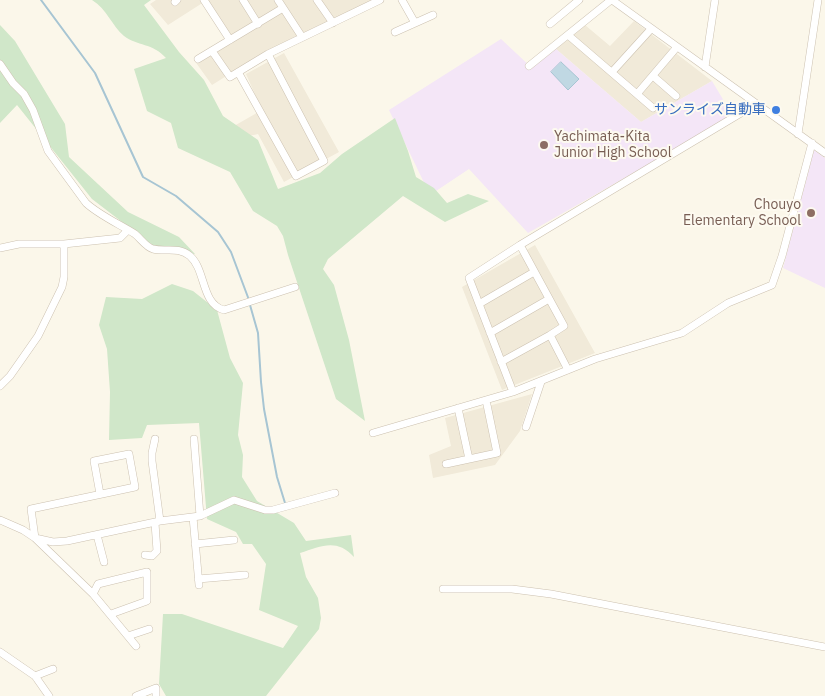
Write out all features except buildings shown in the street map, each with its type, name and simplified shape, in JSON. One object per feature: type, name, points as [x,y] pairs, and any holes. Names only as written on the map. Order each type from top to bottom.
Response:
[{"type":"street","points":[[204,0],[230,40]]},
{"type":"street","points":[[243,0],[258,24]]},
{"type":"street","points":[[278,0],[302,37]]},
{"type":"street","points":[[318,0],[333,24]]},
{"type":"street","points":[[212,51],[230,77],[268,54],[380,0]]},
{"type":"street","points":[[402,0],[415,23]]},
{"type":"street","points":[[550,24],[579,0]]},
{"type":"street","points":[[529,66],[612,0],[825,153]]},
{"type":"street","points":[[705,67],[715,0]]},
{"type":"street","points":[[798,134],[818,0]]},
{"type":"street","points":[[198,59],[284,8]]},
{"type":"street","points":[[396,32],[433,15]]},
{"type":"street","points":[[612,72],[651,29]]},
{"type":"street","points":[[568,35],[654,108]]},
{"type":"street","points":[[637,94],[677,47]]},
{"type":"street","points":[[238,72],[296,176],[324,161],[268,54]]},
{"type":"street","points":[[0,64],[34,110],[48,151],[56,164],[86,203],[128,230],[150,248],[178,249],[191,257],[196,263],[211,301],[218,308],[224,310],[296,287]]},
{"type":"street","points":[[653,76],[676,96]]},
{"type":"street","points":[[513,392],[469,278],[520,245],[756,104]]},
{"type":"street","points":[[373,433],[513,392],[595,360],[682,333],[728,303],[772,285],[782,256],[812,143]]},
{"type":"street","points":[[0,248],[19,244],[64,244],[120,238],[128,230]]},
{"type":"street","points":[[0,386],[10,376],[38,336],[62,287],[64,277],[64,244]]},
{"type":"street","points":[[502,362],[564,326],[520,245]]},
{"type":"street","points":[[479,304],[534,272]]},
{"type":"street","points":[[490,333],[549,299]]},
{"type":"street","points":[[550,335],[568,370]]},
{"type":"street","points":[[526,427],[541,382]]},
{"type":"street","points":[[446,464],[497,453],[486,400]]},
{"type":"street","points":[[458,408],[469,459]]},
{"type":"street","points":[[144,555],[152,556],[157,552],[157,522],[152,462],[155,439]]},
{"type":"street","points":[[194,439],[195,544],[198,582],[245,575]]},
{"type":"street","points":[[35,538],[31,509],[135,487],[129,454],[94,461],[100,494]]},
{"type":"street","points":[[35,538],[53,542],[67,541],[157,522],[196,516],[234,500],[264,510],[273,510],[334,493]]},
{"type":"street","points":[[0,520],[23,530],[35,538],[93,594],[136,646]]},
{"type":"street","points":[[97,535],[104,562]]},
{"type":"street","points":[[195,544],[234,540]]},
{"type":"street","points":[[93,594],[98,584],[147,572],[147,601],[111,614]]},
{"type":"street","points":[[443,589],[512,589],[551,594],[825,647]]},
{"type":"street","points":[[128,636],[149,629]]},
{"type":"street","points":[[0,652],[35,676],[49,696]]},
{"type":"street","points":[[35,676],[53,669]]},
{"type":"street","points":[[136,696],[156,688],[156,696]]},
{"type":"shaded area","points":[[156,0],[374,0],[263,53],[212,85],[194,60],[225,38],[204,2],[168,25],[150,4]]},
{"type":"shaded area","points":[[634,21],[712,81],[641,122],[556,49],[585,25],[610,46]]},
{"type":"shaded area","name":"Yachimata-Kita Junior High School","points":[[501,39],[532,68],[556,49],[641,122],[712,81],[733,116],[528,233],[469,169],[430,195],[389,110]]},
{"type":"shaded area","points":[[284,53],[339,152],[284,182],[258,134],[240,138],[234,126],[262,110],[246,74]]},
{"type":"shaded area","name":"Chouyo Elementary School","points":[[814,150],[825,158],[825,288],[783,268]]},
{"type":"shaded area","points":[[535,245],[595,353],[502,390],[462,287]]},
{"type":"shaded area","points":[[532,394],[520,431],[495,465],[433,478],[429,455],[451,446],[445,418]]},
{"type":"green space","points":[[92,0],[151,0],[144,5],[179,52],[204,80],[223,116],[258,140],[278,189],[320,173],[342,154],[395,118],[416,177],[434,188],[447,203],[468,194],[489,201],[445,222],[403,196],[328,259],[323,269],[334,285],[349,340],[365,421],[336,399],[283,236],[277,226],[253,211],[230,172],[178,148],[171,123],[147,111],[134,69],[166,58],[156,50],[124,36],[102,8]]},
{"type":"green space","points":[[0,25],[15,41],[65,124],[69,157],[128,212],[179,237],[195,254],[161,252],[92,199],[17,105],[0,123]]},
{"type":"green space","points":[[172,284],[193,291],[217,310],[230,358],[243,383],[238,435],[243,455],[242,477],[257,501],[294,523],[306,541],[351,535],[354,557],[341,547],[328,545],[300,553],[306,577],[318,598],[321,618],[319,629],[266,696],[166,696],[159,684],[163,614],[182,614],[283,648],[298,626],[259,610],[266,564],[252,544],[243,544],[236,532],[207,519],[199,423],[147,425],[142,438],[109,440],[110,392],[107,349],[99,325],[106,297],[142,299]]},
{"type":"water","points":[[561,62],[579,79],[568,90],[551,72]]},
{"type":"waterway","points":[[41,0],[95,73],[143,177],[176,196],[218,232],[231,252],[249,300]]},
{"type":"waterway","points":[[250,305],[258,333],[264,409],[277,477],[285,503]]},
{"type":"place","name":"サンライズ自動車","points":[[776,110]]},
{"type":"place","name":"Yachimata-Kita Junior High School","points":[[544,145]]},
{"type":"place","name":"Chouyo Elementary School","points":[[811,213]]}]
